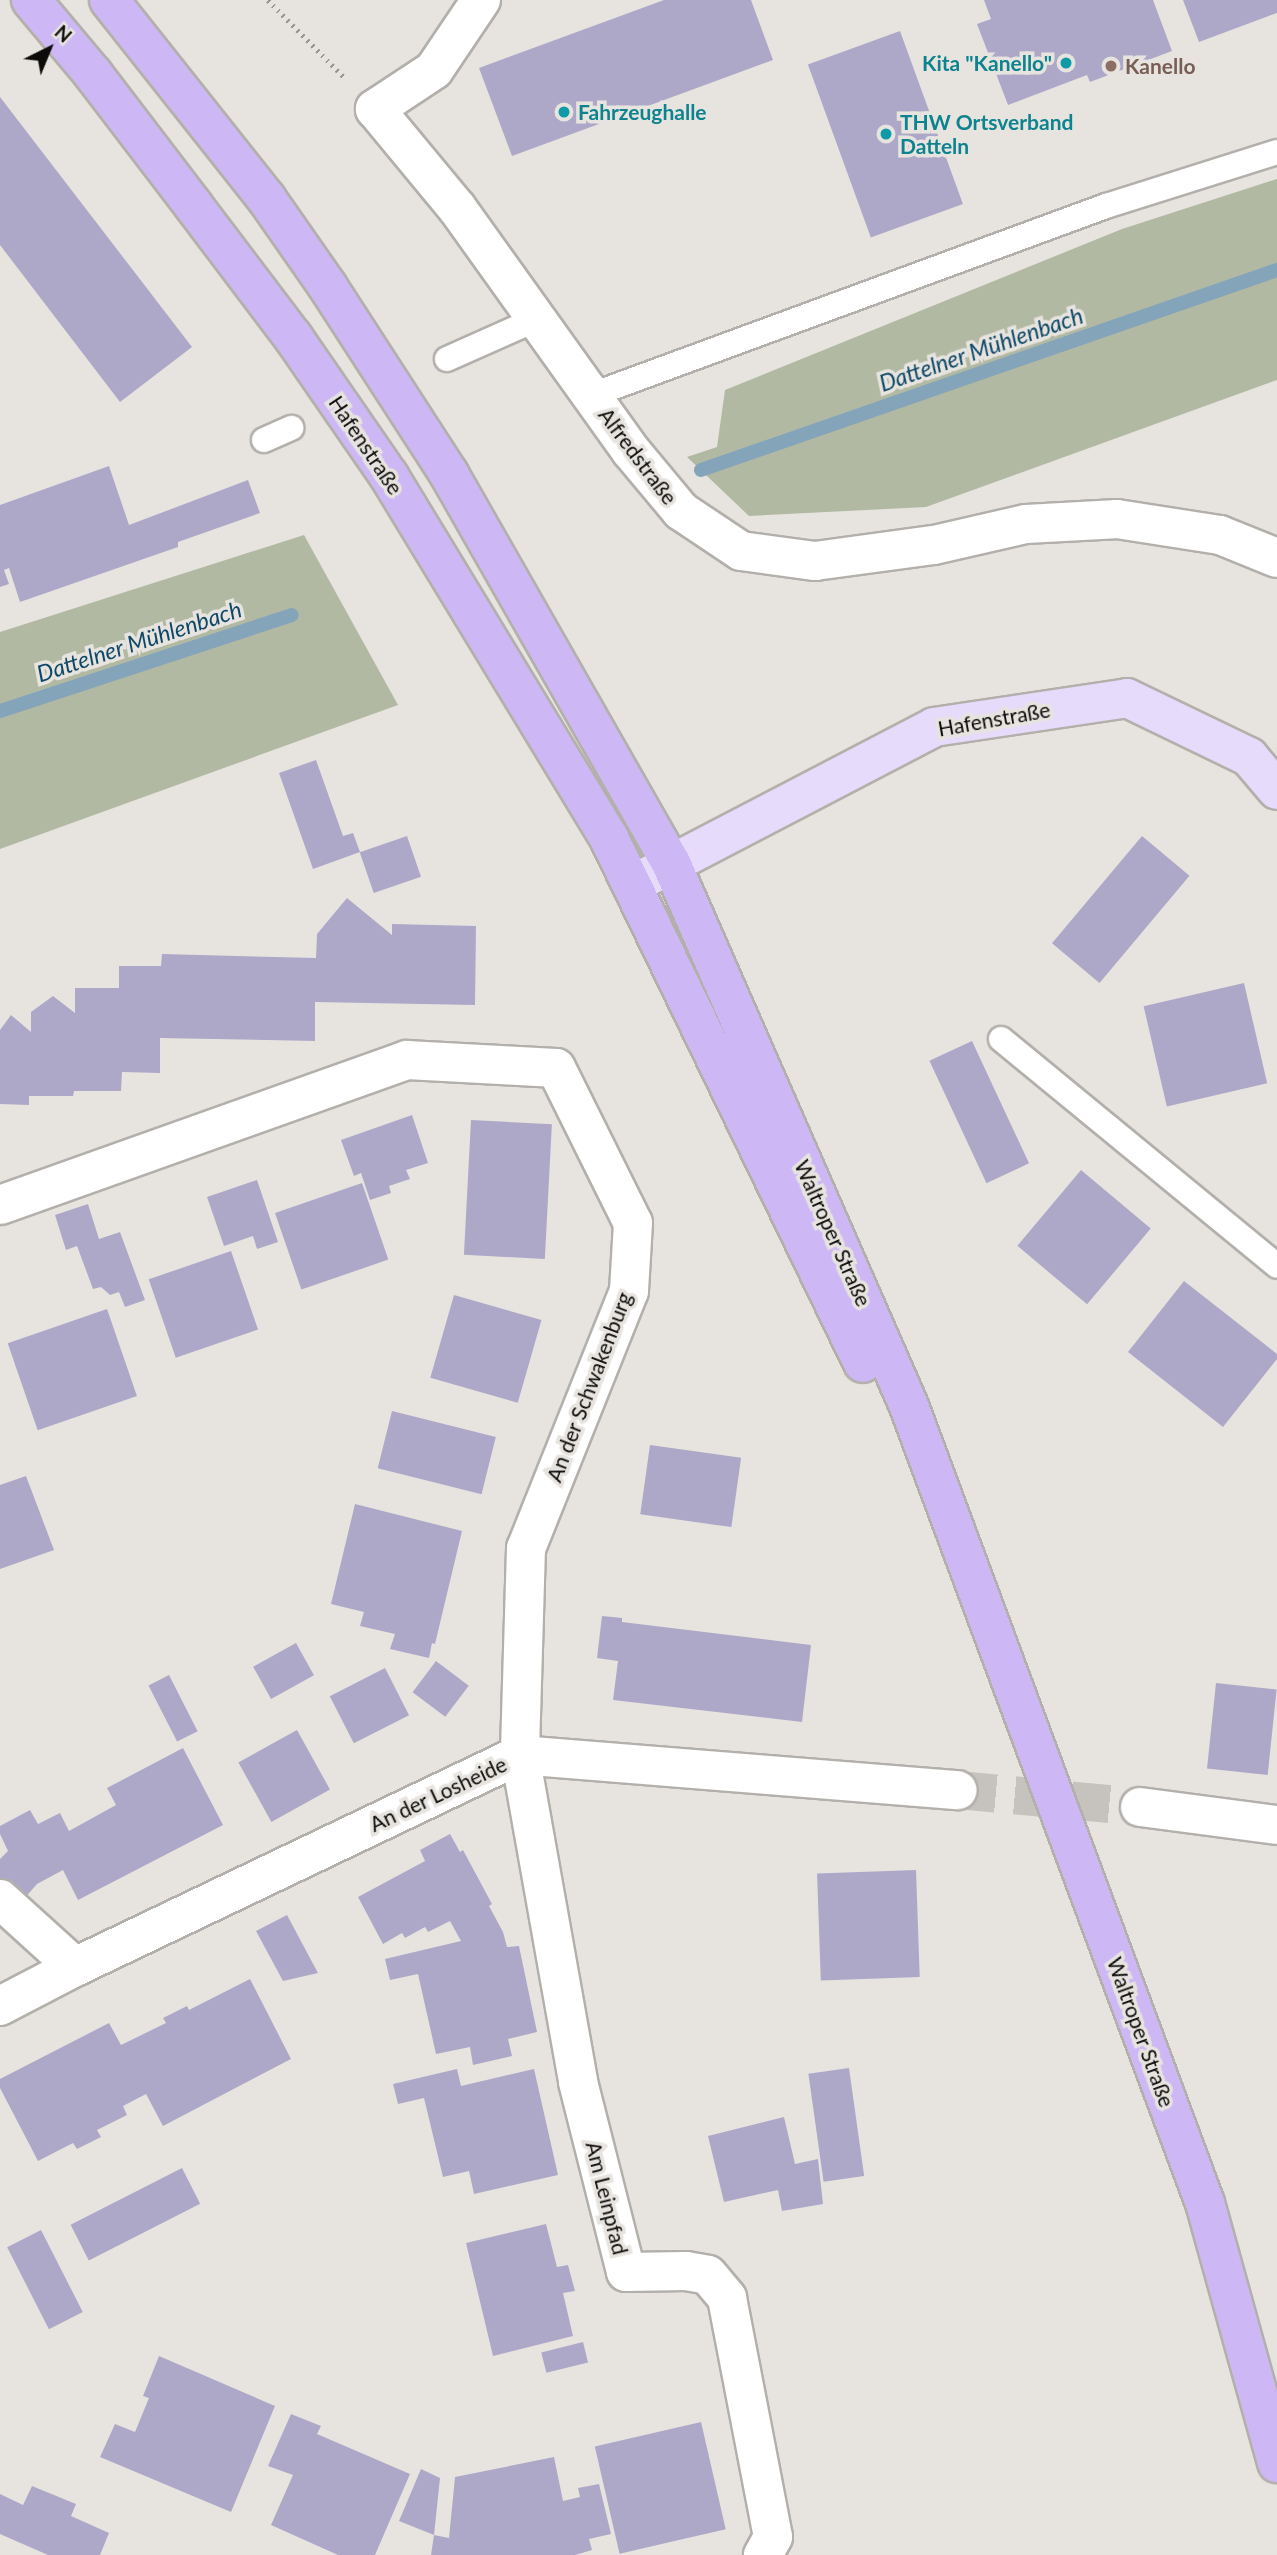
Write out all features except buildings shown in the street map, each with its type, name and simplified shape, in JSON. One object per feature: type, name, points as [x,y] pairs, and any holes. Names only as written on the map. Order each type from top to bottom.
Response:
[{"type":"main road","name":"Hafenstraße","points":[[31,0],[93,74],[260,293],[389,476],[609,838],[632,884]]},
{"type":"main road","points":[[109,0],[266,198],[328,287],[449,474],[671,863]]},
{"type":"main road","name":"Waltroper Straße","points":[[671,863],[909,1406],[1205,2203],[1277,2463]]},
{"type":"main road","name":"Waltroper Straße","points":[[632,884],[982,1607]]},
{"type":"street","points":[[375,109],[434,70],[481,0]]},
{"type":"street","name":"Alfredstraße","points":[[375,109],[457,208],[631,451],[681,511],[741,551],[815,561],[934,545],[1026,524],[1117,519],[1220,535],[1277,558]]},
{"type":"street","name":"Hafenstraße","points":[[632,884],[749,826],[934,727],[1127,698],[1249,757],[1277,790]]},
{"type":"street","name":"An der Schwakenburg","points":[[0,1205],[407,1060],[556,1068],[633,1223],[629,1291],[526,1548],[520,1755]]},
{"type":"street","name":"An der Losheide","points":[[0,2006],[75,1967],[520,1755],[958,1790]]},
{"type":"street","name":"Am Leinpfad","points":[[520,1755],[578,2081],[625,2272],[686,2271],[708,2275],[727,2298],[774,2538],[763,2555]]},
{"type":"street","points":[[1140,1807],[1277,1825]]},
{"type":"street","points":[[0,1899],[75,1967]]},
{"type":"lane","points":[[592,395],[1106,206],[1277,152]]},
{"type":"lane","points":[[447,359],[537,319]]},
{"type":"lane","points":[[264,440],[291,428]]},
{"type":"lane","points":[[1001,1039],[1277,1266]]},
{"type":"path","points":[[268,0],[375,109]]},
{"type":"green space","points":[[1277,179],[1277,380],[926,507],[749,516],[687,457],[717,447],[725,390],[1122,229]]},
{"type":"green space","points":[[304,535],[398,705],[0,849],[0,632]]},
{"type":"waterway","name":"Dattelner Mühlenbach","points":[[701,470],[1277,270]]},
{"type":"waterway","name":"Dattelner Mühlenbach","points":[[0,711],[292,615]]},
{"type":"tunnel","points":[[958,1790],[1140,1807]]},
{"type":"place","name":"Kita \"Kanello\"","points":[[1066,63]]},
{"type":"place","name":"Kanello","points":[[1111,66]]},
{"type":"place","name":"Fahrzeughalle","points":[[564,112]]},
{"type":"place","name":"THW Ortsverband Datteln","points":[[886,134]]}]
